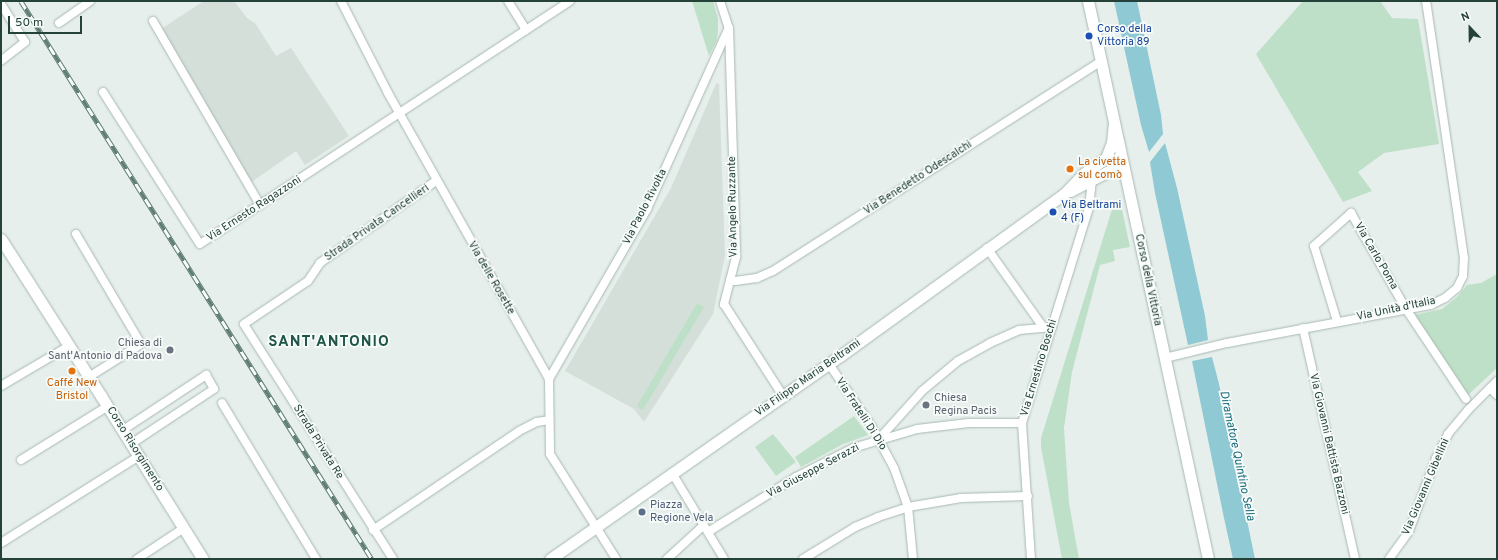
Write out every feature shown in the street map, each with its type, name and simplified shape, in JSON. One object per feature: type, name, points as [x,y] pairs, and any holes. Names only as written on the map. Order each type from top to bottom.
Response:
[{"type":"main road","name":"Corso della Vittoria","points":[[1088,1],[1208,559]]},
{"type":"main road","points":[[1114,124],[1112,142],[1106,158],[1122,160]]},
{"type":"main road","name":"Via Filippo Maria Beltrami","points":[[1064,194],[1083,174],[1106,158]]},
{"type":"main road","name":"Via Filippo Maria Beltrami","points":[[550,559],[829,364],[987,248],[1064,194],[1092,181],[1122,160]]},
{"type":"main road","name":"Corso Risorgimento","points":[[1,240],[108,406],[203,559]]},
{"type":"street","points":[[59,23],[90,1]]},
{"type":"street","name":"Via delle Rosette","points":[[341,1],[436,181],[549,379],[550,454],[616,559]]},
{"type":"street","points":[[508,1],[526,30]]},
{"type":"street","name":"Via Ernesto Ragazzoni","points":[[103,92],[200,244],[570,1]]},
{"type":"street","name":"Via Angelo Ruzzante","points":[[720,1],[729,28],[736,257],[724,304],[783,396]]},
{"type":"street","name":"Via Unità d'Italia","points":[[1165,358],[1337,321],[1431,304],[1446,298],[1457,288],[1463,276],[1464,258],[1426,1]]},
{"type":"street","points":[[1,4],[25,42],[1,61]]},
{"type":"street","points":[[154,21],[260,205]]},
{"type":"street","name":"Via Paolo Rivolta","points":[[549,379],[647,209],[729,28]]},
{"type":"street","name":"Via Benedetto Odescalchi","points":[[730,280],[736,282],[757,278],[773,271],[1101,61]]},
{"type":"street","name":"Strada Privata Cancellieri","points":[[244,324],[308,281],[320,263],[436,181]]},
{"type":"street","name":"Via Ernestino Boschi","points":[[1031,559],[1022,423],[1048,327],[1088,208],[1092,181]]},
{"type":"street","name":"Via Carlo Poma","points":[[1337,321],[1314,246],[1351,213],[1406,309],[1466,399]]},
{"type":"street","points":[[76,234],[140,344],[89,377]]},
{"type":"street","points":[[987,248],[1048,327]]},
{"type":"street","name":"Strada Privata Re","points":[[244,324],[373,530],[393,559]]},
{"type":"street","points":[[879,439],[922,391],[958,361],[990,343],[1019,330],[1048,327]]},
{"type":"street","name":"Via Giovanni Battista Bazzoni","points":[[1303,328],[1355,559]]},
{"type":"street","points":[[1,386],[69,346]]},
{"type":"street","name":"Via Fratelli Di Dio","points":[[829,364],[879,439],[894,468],[908,507],[913,559]]},
{"type":"street","points":[[123,430],[206,375],[214,389],[131,444]]},
{"type":"street","name":"Via Giovanni Gibellini","points":[[1389,559],[1409,531],[1436,458],[1448,434],[1468,410],[1497,381]]},
{"type":"street","points":[[1490,388],[1497,395]]},
{"type":"street","points":[[222,402],[316,559]]},
{"type":"street","points":[[21,460],[108,406]]},
{"type":"street","points":[[373,530],[520,431],[536,422],[549,420]]},
{"type":"street","name":"Via Giuseppe Serazzi","points":[[667,559],[706,529],[796,477],[853,448],[879,439],[917,429],[969,423],[1022,423]]},
{"type":"street","points":[[1,543],[139,456]]},
{"type":"street","points":[[672,473],[724,559]]},
{"type":"street","points":[[803,559],[855,527],[878,517],[908,507],[962,498],[1028,496]]},
{"type":"street","points":[[137,559],[184,528]]},
{"type":"shaded area","points":[[204,1],[234,1],[247,18],[255,23],[276,56],[291,48],[349,136],[305,165],[296,151],[250,183],[161,29]]},
{"type":"shaded area","points":[[719,83],[725,256],[713,314],[644,422],[634,409],[565,371],[671,188],[716,84]]},
{"type":"green space","points":[[692,1],[713,1],[718,19],[718,28],[717,40],[709,56]]},
{"type":"green space","points":[[1303,1],[1380,1],[1392,18],[1418,19],[1439,144],[1384,153],[1358,172],[1372,191],[1343,202],[1256,54]]},
{"type":"green space","points":[[1120,200],[1130,247],[1113,250],[1115,261],[1100,265],[1072,372],[1064,428],[1069,503],[1079,559],[1062,559],[1041,447],[1041,438],[1114,203]]},
{"type":"green space","points":[[1497,274],[1497,368],[1467,396],[1415,315],[1442,309],[1457,297],[1467,285],[1481,283]]},
{"type":"green space","points":[[697,303],[704,307],[643,410],[637,406]]},
{"type":"green space","points":[[854,416],[868,435],[843,444],[801,467],[795,457]]},
{"type":"green space","points":[[773,434],[796,462],[776,476],[755,447]]},
{"type":"water","points":[[1114,1],[1137,1],[1161,115],[1163,134],[1149,152],[1141,125]]},
{"type":"water","points":[[1165,143],[1177,188],[1205,316],[1208,340],[1188,345],[1155,193],[1150,162]]},
{"type":"water","points":[[1212,357],[1219,384],[1255,559],[1233,559],[1224,518],[1192,361]]},
{"type":"railway","points":[[21,1],[372,559]]},
{"type":"place","name":"Corso della Vittoria 89","points":[[1089,36]]},
{"type":"place","name":"La civetta sul comò","points":[[1070,169]]},
{"type":"place","name":"Via Beltrami 4 (F)","points":[[1053,212]]},
{"type":"place","name":"Chiesa di Sant'Antonio di Padova","points":[[170,350]]},
{"type":"place","name":"Caffé New Bristol","points":[[72,371]]},
{"type":"place","name":"Chiesa Regina Pacis","points":[[926,405]]},
{"type":"place","name":"Piazza Regione Vela","points":[[642,512]]},
{"type":"district","name":"SANT'ANTONIO","points":[[329,343]]},
{"type":"water label","name":"Diramatore Quintino Sella","points":[[1236,456]]}]
